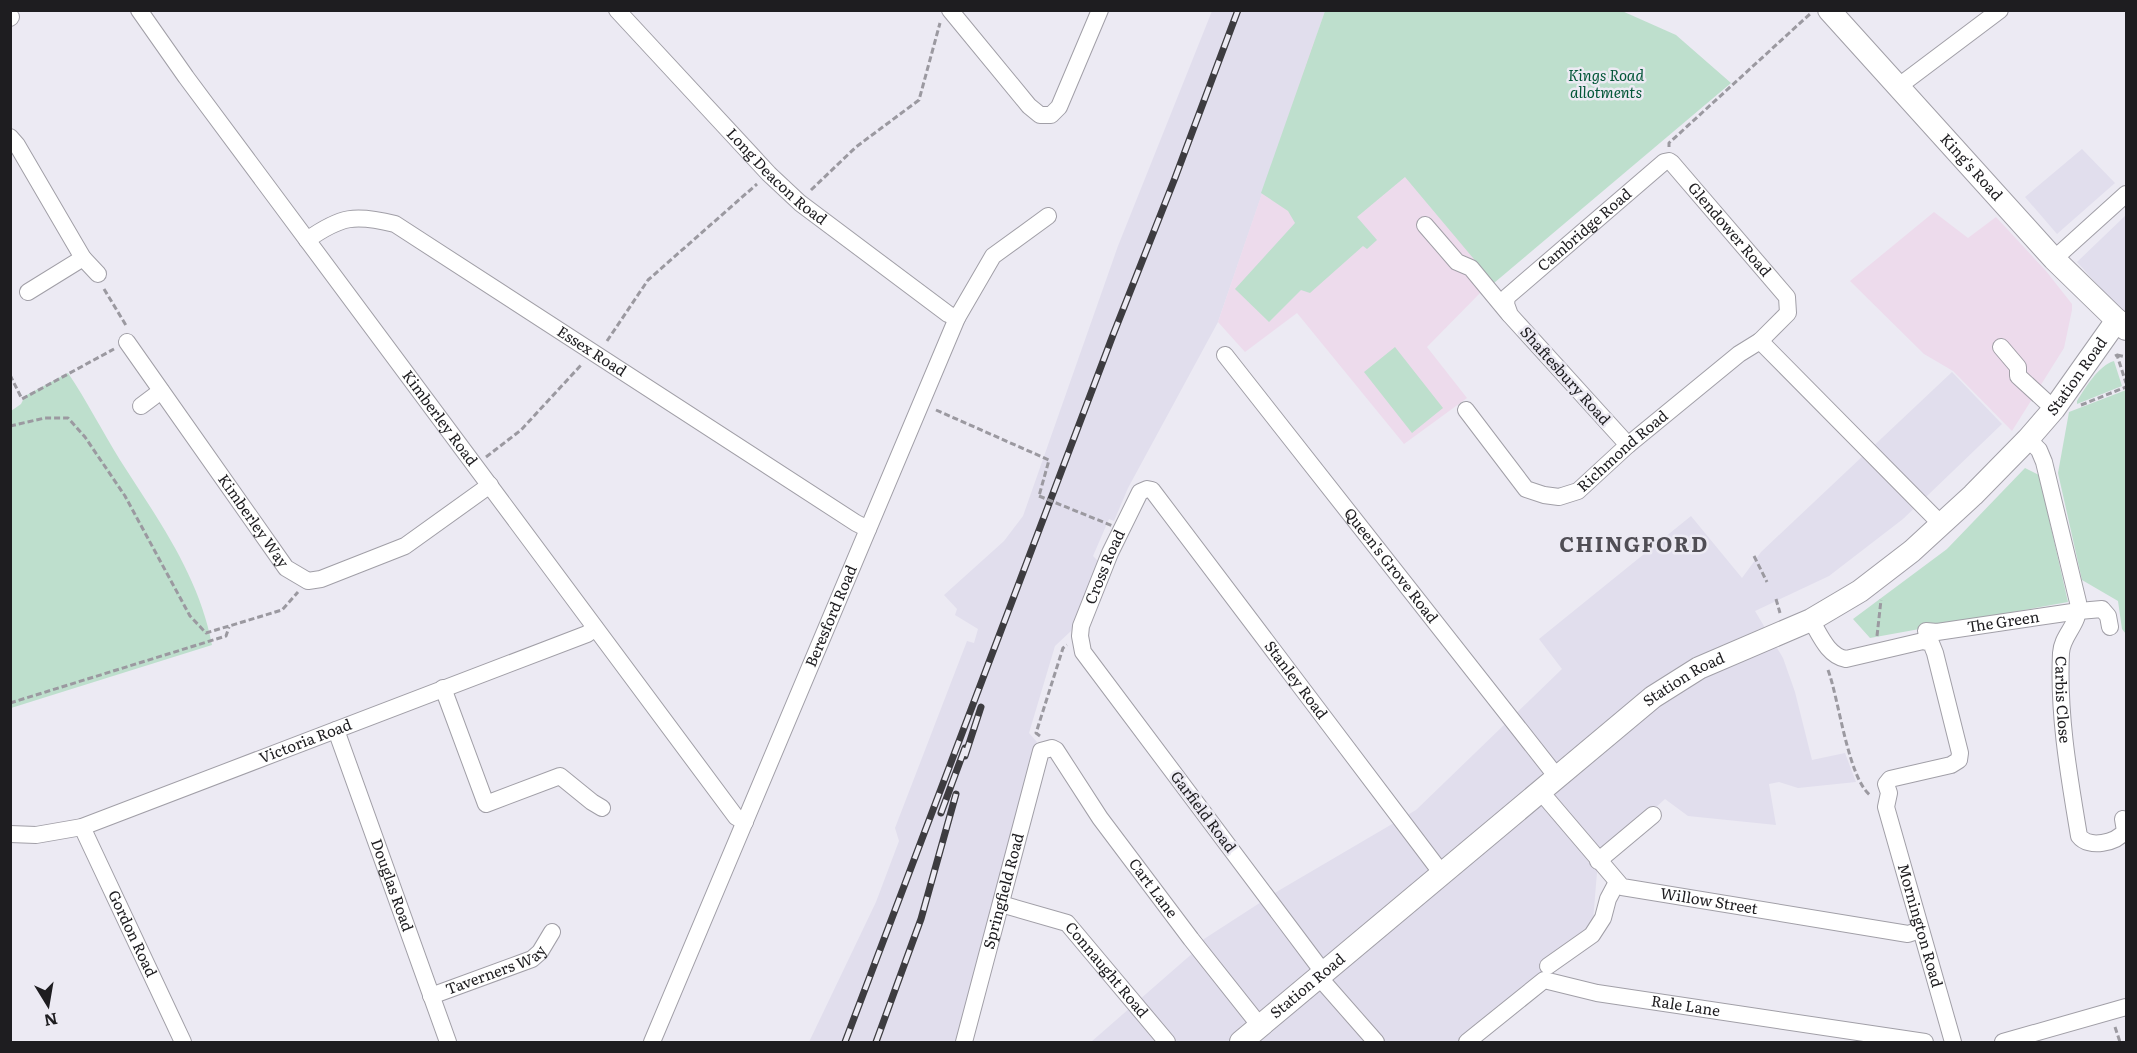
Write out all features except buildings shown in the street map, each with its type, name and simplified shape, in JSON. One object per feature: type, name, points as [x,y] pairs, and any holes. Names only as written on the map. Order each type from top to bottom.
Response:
[{"type":"main road","name":"King's Road","points":[[1820,12],[1899,87],[2054,259],[2122,325]]},
{"type":"main road","name":"Station Road","points":[[1241,1042],[1653,697],[1687,675],[1811,620],[1876,580],[1912,551],[1973,495],[2028,439],[2050,413],[2092,354],[2122,325]]},
{"type":"street","name":"Kimberley Road","points":[[139,10],[736,818],[745,822]]},
{"type":"street","name":"Long Deacon Road","points":[[617,10],[769,174],[800,203],[948,314],[957,318]]},
{"type":"street","points":[[946,14],[1029,106],[1040,115],[1051,115],[1059,107],[1100,10]]},
{"type":"street","points":[[1899,87],[2000,10]]},
{"type":"street","points":[[10,137],[23,154],[83,258],[98,274]]},
{"type":"street","name":"Glendower Road","points":[[1669,161],[1789,301]]},
{"type":"street","name":"Cambridge Road","points":[[1508,310],[1507,297],[1664,162],[1669,161]]},
{"type":"street","points":[[2054,259],[2127,194]]},
{"type":"street","name":"Beresford Road","points":[[652,1042],[957,318],[993,256],[1048,216]]},
{"type":"street","name":"Essex Road","points":[[307,240],[332,225],[350,218],[371,218],[395,224],[868,529]]},
{"type":"street","name":"Shaftesbury Road","points":[[1425,225],[1457,262],[1471,268],[1628,445]]},
{"type":"street","points":[[28,292],[83,258]]},
{"type":"street","name":"Richmond Road","points":[[1466,410],[1526,489],[1559,497],[1578,491],[1628,445],[1739,354],[1760,341],[1788,313],[1789,301]]},
{"type":"street","points":[[1760,341],[1940,523]]},
{"type":"street","name":"Kimberley Way","points":[[127,342],[286,568],[308,581]]},
{"type":"street","points":[[2001,347],[2018,367],[2018,375],[2050,413]]},
{"type":"street","name":"Queen's Grove Road","points":[[1225,355],[1549,784]]},
{"type":"street","points":[[141,406],[161,391]]},
{"type":"street","points":[[2028,439],[2039,450],[2044,462],[2079,611]]},
{"type":"street","points":[[308,581],[321,579],[405,546],[490,485]]},
{"type":"street","name":"Cross Road","points":[[1083,652],[1081,626],[1129,510],[1140,492],[1147,489]]},
{"type":"street","name":"Stanley Road","points":[[1147,489],[1152,490],[1443,875]]},
{"type":"street","name":"The Green","points":[[1926,631],[1937,632],[2102,609],[2108,616],[2110,627]]},
{"type":"street","name":"Carbis Close","points":[[2079,611],[2077,620],[2062,649],[2061,714],[2079,836],[2083,841],[2091,844],[2120,837],[2125,831],[2123,819]]},
{"type":"street","name":"Mornington Road","points":[[1811,620],[1833,654],[1839,658],[1846,659],[1923,641],[1931,643],[1935,653],[1960,753],[1959,760],[1951,765],[1890,779],[1886,784],[1889,793],[1886,807],[1952,1040]]},
{"type":"street","name":"Victoria Road","points":[[10,834],[36,835],[82,827],[587,634],[595,628]]},
{"type":"street","name":"Garfield Road","points":[[1083,652],[1321,974],[1376,1042]]},
{"type":"street","points":[[443,688],[486,804],[560,776],[602,808]]},
{"type":"street","name":"Douglas Road","points":[[336,730],[448,1042]]},
{"type":"street","name":"Springfield Road","points":[[964,1042],[1041,751],[1052,748]]},
{"type":"street","name":"Cart Lane","points":[[1052,748],[1056,750],[1100,818],[1260,1026]]},
{"type":"street","name":"Willow Street","points":[[1549,784],[1598,861],[1622,887],[1908,934],[1920,930]]},
{"type":"street","points":[[1598,861],[1653,815]]},
{"type":"street","name":"Gordon Road","points":[[82,827],[183,1042]]},
{"type":"street","points":[[1548,966],[1592,935],[1603,918],[1608,899],[1617,882]]},
{"type":"street","name":"Connaught Road","points":[[1001,904],[1067,923],[1167,1042]]},
{"type":"street","name":"Taverners Way","points":[[431,996],[532,958],[540,952],[552,932]]},
{"type":"street","name":"Rale Lane","points":[[1467,1042],[1544,980],[1597,993],[1925,1042]]},
{"type":"street","points":[[2003,1042],[2127,1007]]},
{"type":"street","points":[[1935,1042],[1952,1040]]},
{"type":"path","points":[[1670,143],[1820,12]]},
{"type":"path","points":[[800,203],[818,182],[856,147],[919,100],[946,14]]},
{"type":"path","points":[[476,466],[521,430],[593,352],[606,343],[648,280],[769,174]]},
{"type":"path","points":[[10,375],[22,399],[127,342],[130,333],[99,282],[98,274]]},
{"type":"path","points":[[2092,354],[2101,364],[2117,355],[2127,357]]},
{"type":"path","points":[[2050,413],[2127,385],[2117,355]]},
{"type":"path","points":[[936,409],[1049,460],[1039,496],[1113,526]]},
{"type":"path","points":[[10,426],[45,418],[68,418],[85,437],[125,496],[190,616],[206,633],[282,610],[308,581]]},
{"type":"path","points":[[1754,556],[1767,582]]},
{"type":"path","points":[[1876,580],[1882,590],[1877,640]]},
{"type":"path","points":[[10,703],[226,636],[229,627]]},
{"type":"path","points":[[1036,733],[1063,648]]},
{"type":"path","points":[[1829,672],[1850,756],[1865,791]]},
{"type":"shaded area","points":[[1212,11],[1325,11],[1218,322],[1128,488],[1114,521],[1109,519],[1093,556],[1098,561],[1071,631],[1055,646],[1029,733],[1037,742],[957,1042],[809,1042],[876,902],[899,841],[895,828],[967,641],[974,643],[978,629],[955,615],[957,609],[944,595],[1004,541],[1023,516],[1118,246]]},
{"type":"shaded area","points":[[1314,41],[1494,283],[1485,288],[1427,347],[1467,398],[1404,444],[1297,313],[1245,352],[1218,322]]},
{"type":"shaded area","points":[[2082,149],[2115,183],[2057,234],[2025,197]]},
{"type":"shaded area","points":[[1934,212],[1968,238],[1996,217],[2046,271],[2072,304],[2064,348],[2012,431],[1953,371],[1924,354],[1850,281]]},
{"type":"shaded area","points":[[2126,215],[2126,316],[2077,262]]},
{"type":"shaded area","points":[[1952,372],[2002,424],[1903,519],[1829,576],[1755,611],[1783,658],[1795,692],[1812,760],[1845,753],[1856,782],[1798,788],[1779,782],[1769,784],[1776,825],[1688,816],[1665,799],[1598,860],[1593,921],[1581,940],[1459,1042],[1091,1042],[1194,952],[1204,939],[1278,891],[1416,810],[1562,669],[1539,639],[1691,516],[1742,578],[1761,552]]},
{"type":"green space","name":"Kings Road allotments","points":[[1325,11],[1622,11],[1676,35],[1731,83],[1494,283],[1405,177],[1357,217],[1377,240],[1367,249],[1363,246],[1310,293],[1301,290],[1269,322],[1235,289],[1295,223],[1288,211],[1261,193]]},
{"type":"green space","points":[[1395,347],[1443,408],[1412,433],[1364,372]]},
{"type":"green space","points":[[2114,361],[2122,386],[2077,404],[2093,378],[2103,367]]},
{"type":"green space","points":[[68,373],[175,548],[197,595],[212,645],[11,708],[11,411],[21,404],[25,396]]},
{"type":"green space","points":[[2126,390],[2126,634],[2122,629],[2118,601],[2082,580],[2058,473],[2069,412]]},
{"type":"green space","points":[[2025,468],[2039,475],[2068,602],[1870,638],[1853,619],[1947,549]]},
{"type":"railway","points":[[845,1042],[1238,10]]},
{"type":"railway","points":[[965,756],[981,707]]},
{"type":"railway","points":[[941,813],[965,748]]},
{"type":"railway","points":[[876,1042],[921,919],[956,794]]},
{"type":"district","name":"CHINGFORD","points":[[1634,545]]}]
